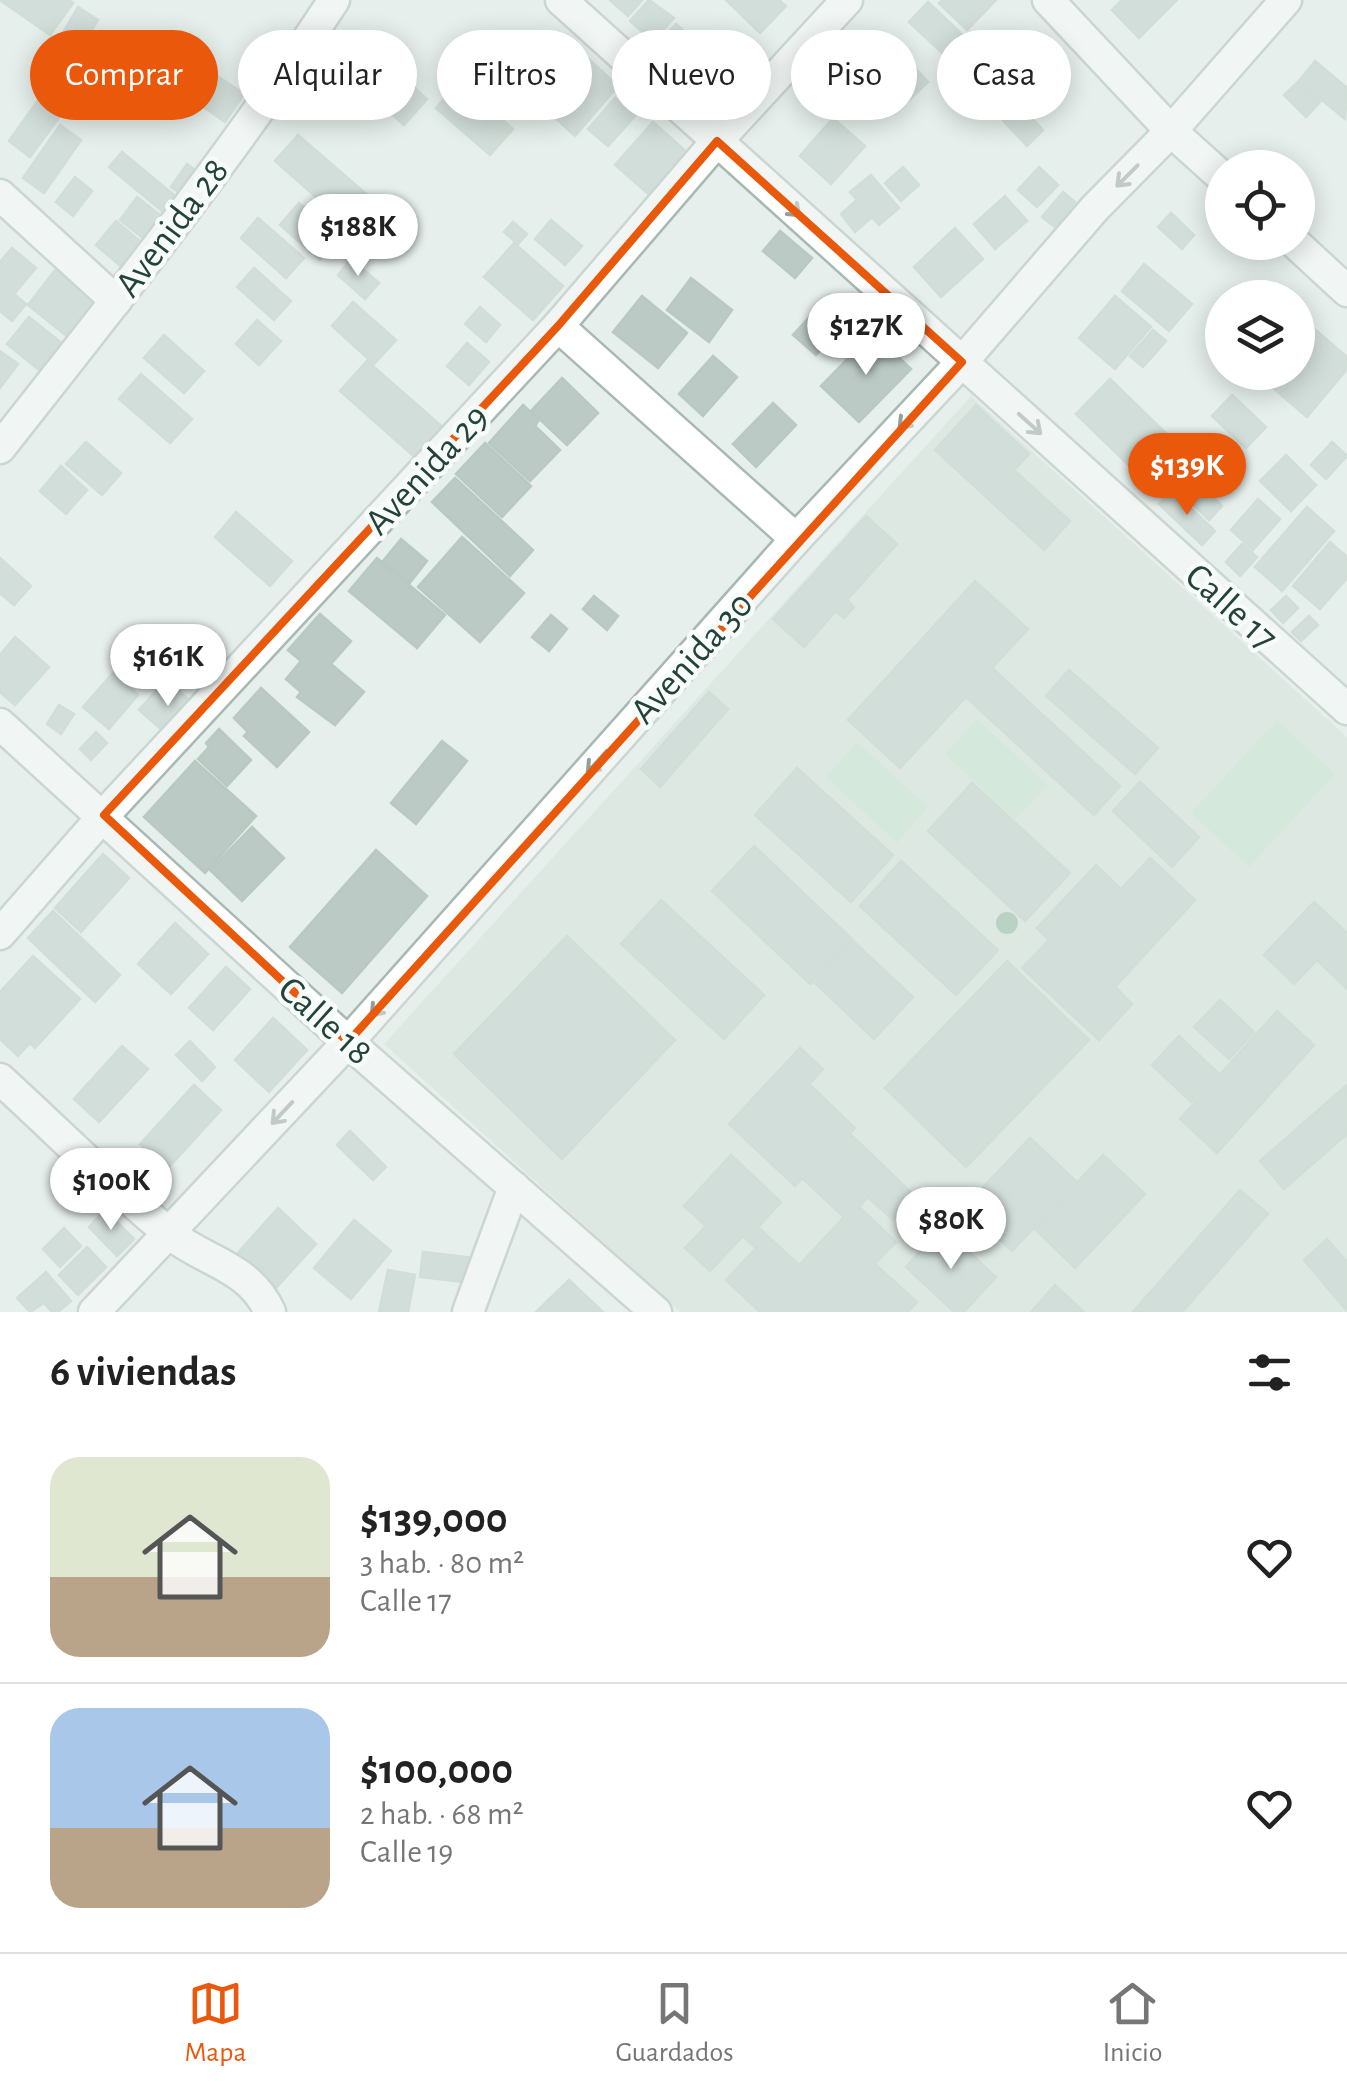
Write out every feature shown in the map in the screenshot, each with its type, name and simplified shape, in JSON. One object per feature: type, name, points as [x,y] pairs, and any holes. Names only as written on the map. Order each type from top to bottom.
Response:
[{"type":"street","name":"Avenida 28","points":[[0,448],[116,301],[285,74],[334,0]]},
{"type":"street","name":"Calle 17","points":[[561,0],[1347,709]]},
{"type":"street","name":"Avenida 29","points":[[0,934],[104,816],[558,326],[717,141],[848,0]]},
{"type":"street","points":[[1048,0],[1205,161]]},
{"type":"street","name":"Avenida 30","points":[[94,1312],[348,1042],[796,539],[962,362],[1095,208],[1172,131],[1286,0]]},
{"type":"street","points":[[0,195],[116,301]]},
{"type":"street","points":[[1313,260],[1347,291]]},
{"type":"street","points":[[558,326],[796,539]]},
{"type":"street","name":"Calle 18","points":[[0,724],[348,1042],[656,1312]]},
{"type":"street","points":[[0,1078],[170,1234],[247,1278],[263,1296],[270,1312]]},
{"type":"street","points":[[468,1312],[514,1188]]},
{"type":"highlighted area","points":[[717,141],[962,362],[348,1042],[104,815],[558,326]]},
{"type":"shaded area","points":[[971,396],[1347,737],[1347,1312],[680,1312],[384,1044]]},
{"type":"green space","points":[[977,719],[1048,785],[1015,820],[945,754]]},
{"type":"green space","points":[[1277,720],[1335,774],[1249,867],[1191,813]]},
{"type":"green space","points":[[857,742],[928,807],[897,843],[826,777]]},
{"type":"building","points":[[0,0],[73,3],[54,30],[43,30]]},
{"type":"building","points":[[610,0],[642,0],[628,16]]},
{"type":"building","points":[[649,0],[674,18],[663,30],[640,30],[630,21]]},
{"type":"building","points":[[726,0],[779,0],[786,6],[763,30],[757,30]]},
{"type":"building","points":[[943,0],[996,0],[967,30],[939,3]]},
{"type":"building","points":[[1122,0],[1177,0],[1139,38],[1112,10]]},
{"type":"building","points":[[928,2],[957,30],[937,30],[937,48],[909,22]]},
{"type":"building","points":[[78,7],[98,20],[92,30],[64,30]]},
{"type":"building","points":[[1315,61],[1347,88],[1345,119],[1299,81]]},
{"type":"building","points":[[592,62],[612,80],[612,93],[592,116]]},
{"type":"building","points":[[917,70],[928,82],[917,93]]},
{"type":"building","points":[[218,76],[238,90],[238,103],[225,122],[218,117]]},
{"type":"building","points":[[1299,81],[1320,102],[1306,117],[1284,95]]},
{"type":"building","points":[[417,90],[427,99],[417,110]]},
{"type":"building","points":[[612,101],[612,120],[631,120],[608,146],[588,129]]},
{"type":"building","points":[[30,112],[30,120],[57,120],[30,157],[9,141]]},
{"type":"building","points":[[450,120],[503,120],[513,129],[490,155]]},
{"type":"building","points":[[558,120],[589,120],[575,136]]},
{"type":"building","points":[[831,120],[865,146],[831,184],[800,156]]},
{"type":"building","points":[[1003,120],[1034,120],[1043,130],[1027,146]]},
{"type":"building","points":[[653,122],[698,162],[661,205],[615,165]]},
{"type":"building","points":[[60,125],[81,140],[44,193],[23,178]]},
{"type":"building","points":[[298,135],[366,194],[343,221],[275,161]]},
{"type":"building","points":[[122,152],[192,210],[179,225],[109,167]]},
{"type":"building","points":[[187,164],[203,176],[187,198],[171,187]]},
{"type":"building","points":[[903,167],[919,185],[901,201],[885,183]]},
{"type":"building","points":[[1039,167],[1058,185],[1037,207],[1018,190]]},
{"type":"building","points":[[871,175],[899,208],[879,225],[872,217],[855,232],[841,214],[857,200],[850,192]]},
{"type":"building","points":[[75,177],[92,191],[73,216],[56,202]]},
{"type":"building","points":[[1063,192],[1075,202],[1055,227],[1042,217]]},
{"type":"building","points":[[1005,196],[1027,221],[995,249],[974,224]]},
{"type":"building","points":[[137,197],[179,230],[161,252],[120,220]]},
{"type":"building","points":[[299,203],[339,238],[320,260],[280,225]]},
{"type":"building","points":[[1171,213],[1194,235],[1182,249],[1158,227]]},
{"type":"building","points":[[258,218],[304,258],[286,278],[241,238]]},
{"type":"building","points":[[551,220],[582,246],[565,265],[535,239]]},
{"type":"building","points":[[116,221],[159,257],[138,281],[96,245]]},
{"type":"building","points":[[513,222],[527,234],[518,244],[504,232]]},
{"type":"building","points":[[955,228],[983,259],[941,297],[914,267]]},
{"type":"building","points":[[780,231],[812,258],[795,278],[763,251]]},
{"type":"building","points":[[514,243],[563,286],[533,320],[484,277]]},
{"type":"building","points":[[12,248],[36,268],[14,294],[26,304],[12,321],[0,311],[0,262]]},
{"type":"building","points":[[351,259],[379,283],[365,299],[338,275]]},
{"type":"building","points":[[1144,264],[1192,304],[1169,331],[1122,291]]},
{"type":"building","points":[[254,268],[291,301],[274,320],[237,287]]},
{"type":"building","points":[[56,269],[111,314],[83,349],[28,305]]},
{"type":"building","points":[[691,278],[732,310],[709,342],[667,310]]},
{"type":"building","points":[[642,296],[687,333],[658,368],[613,332]]},
{"type":"building","points":[[829,296],[851,316],[816,355],[793,335]]},
{"type":"building","points":[[1115,296],[1151,327],[1115,369],[1079,338]]},
{"type":"building","points":[[353,302],[396,340],[374,364],[332,326]]},
{"type":"building","points":[[480,307],[500,325],[486,342],[465,324]]},
{"type":"building","points":[[29,317],[70,350],[49,378],[7,344]]},
{"type":"building","points":[[257,320],[281,341],[259,365],[236,344]]},
{"type":"building","points":[[1153,330],[1166,341],[1143,367],[1130,356]]},
{"type":"building","points":[[1315,330],[1347,357],[1347,369],[1307,417],[1275,390],[1315,390]]},
{"type":"building","points":[[873,333],[911,369],[859,422],[821,386]]},
{"type":"building","points":[[164,335],[204,371],[184,393],[144,358]]},
{"type":"building","points":[[467,343],[489,362],[469,385],[447,366]]},
{"type":"building","points":[[0,351],[18,364],[0,388]]},
{"type":"building","points":[[713,356],[737,377],[703,416],[679,394]]},
{"type":"building","points":[[367,361],[445,429],[418,460],[340,391]]},
{"type":"building","points":[[141,374],[192,419],[170,443],[119,399]]},
{"type":"building","points":[[562,378],[598,413],[567,445],[531,411]]},
{"type":"building","points":[[1110,379],[1180,447],[1146,482],[1076,414]]},
{"type":"building","points":[[1232,395],[1266,427],[1246,448],[1212,416]]},
{"type":"building","points":[[773,403],[796,425],[756,467],[733,444]]},
{"type":"building","points":[[523,405],[539,420],[535,426],[560,450],[530,481],[489,443]]},
{"type":"building","points":[[976,405],[1029,454],[1014,470],[1070,521],[1044,550],[935,450]]},
{"type":"building","points":[[86,442],[121,473],[102,495],[66,464]]},
{"type":"building","points":[[1332,442],[1347,456],[1326,479],[1311,465]]},
{"type":"building","points":[[485,443],[531,486],[502,517],[456,474]]},
{"type":"building","points":[[1286,455],[1316,485],[1291,511],[1260,481]]},
{"type":"building","points":[[61,466],[87,490],[66,514],[40,491]]},
{"type":"building","points":[[1189,474],[1222,506],[1209,520],[1176,488]]},
{"type":"building","points":[[455,478],[533,550],[510,576],[432,502]]},
{"type":"building","points":[[1172,490],[1215,531],[1202,545],[1159,504]]},
{"type":"building","points":[[1258,499],[1280,519],[1253,550],[1231,530]]},
{"type":"building","points":[[1307,507],[1334,531],[1282,591],[1255,567]]},
{"type":"building","points":[[236,512],[292,561],[270,586],[215,537]]},
{"type":"building","points":[[866,516],[897,544],[847,600],[854,607],[844,618],[836,611],[804,647],[773,619]]},
{"type":"building","points":[[462,537],[524,593],[480,642],[418,587]]},
{"type":"building","points":[[401,539],[427,561],[409,584],[383,561]]},
{"type":"building","points":[[1330,542],[1347,557],[1347,578],[1320,609],[1293,586]]},
{"type":"building","points":[[1242,544],[1257,557],[1240,576],[1226,562]]},
{"type":"building","points":[[0,558],[31,586],[14,605],[0,593]]},
{"type":"building","points":[[377,558],[445,615],[417,648],[349,591]]},
{"type":"building","points":[[975,581],[1028,629],[992,668],[1120,786],[1094,815],[966,697],[900,768],[848,720]]},
{"type":"building","points":[[594,596],[618,616],[607,630],[583,609]]},
{"type":"building","points":[[1286,596],[1298,608],[1283,623],[1271,610]]},
{"type":"building","points":[[320,614],[351,641],[331,664],[364,692],[335,725],[297,697],[301,692],[286,679],[301,661],[288,650]]},
{"type":"building","points":[[551,615],[567,629],[549,651],[532,637]]},
{"type":"building","points":[[1309,616],[1318,625],[1301,641],[1292,632]]},
{"type":"building","points":[[15,637],[49,667],[15,705],[0,692],[0,655]]},
{"type":"building","points":[[1069,670],[1158,748],[1135,774],[1046,696]]},
{"type":"building","points":[[113,673],[138,695],[109,729],[83,707]]},
{"type":"building","points":[[166,680],[197,707],[171,738],[139,710]]},
{"type":"building","points":[[261,688],[309,732],[277,767],[244,736],[248,732],[234,718]]},
{"type":"building","points":[[709,692],[728,709],[660,787],[641,769]]},
{"type":"building","points":[[59,705],[74,714],[61,734],[47,724]]},
{"type":"building","points":[[219,729],[251,760],[227,786],[198,759]]},
{"type":"building","points":[[96,732],[107,743],[91,760],[80,749]]},
{"type":"building","points":[[442,741],[467,761],[416,824],[391,803]]},
{"type":"building","points":[[195,761],[256,816],[205,873],[144,817]]},
{"type":"building","points":[[797,768],[893,855],[851,902],[755,815]]},
{"type":"building","points":[[1140,782],[1199,837],[1172,867],[1113,811]]},
{"type":"building","points":[[972,783],[1070,873],[1025,921],[928,831]]},
{"type":"building","points":[[252,827],[284,858],[242,901],[210,870]]},
{"type":"building","points":[[754,846],[852,939],[810,984],[712,891]]},
{"type":"building","points":[[376,850],[427,896],[342,993],[290,947]]},
{"type":"building","points":[[103,854],[129,878],[81,932],[55,908]]},
{"type":"building","points":[[1150,858],[1195,900],[1115,987],[1132,1004],[1099,1040],[1022,968],[1049,940],[1037,928],[1096,865],[1121,889]]},
{"type":"building","points":[[901,861],[998,950],[956,995],[860,906]]},
{"type":"building","points":[[661,900],[764,995],[724,1039],[621,944]]},
{"type":"building","points":[[1314,902],[1347,933],[1347,989],[1317,960],[1294,984],[1264,955]]},
{"type":"building","points":[[53,911],[120,975],[95,1002],[28,938]]},
{"type":"building","points":[[175,923],[208,954],[171,994],[138,964]]},
{"type":"building","points":[[567,936],[675,1040],[562,1159],[454,1054]]},
{"type":"building","points":[[853,941],[913,997],[874,1039],[815,983]]},
{"type":"building","points":[[33,956],[80,999],[35,1048],[30,1043],[18,1056],[0,1039],[0,992]]},
{"type":"building","points":[[1007,961],[1089,1040],[966,1167],[885,1088]]},
{"type":"building","points":[[226,967],[250,989],[213,1030],[189,1008]]},
{"type":"building","points":[[1220,1000],[1254,1032],[1229,1059],[1194,1027]]},
{"type":"building","points":[[1277,1011],[1314,1045],[1217,1153],[1180,1119]]},
{"type":"building","points":[[273,1018],[307,1050],[269,1092],[235,1060]]},
{"type":"building","points":[[1179,1036],[1218,1073],[1191,1102],[1152,1065]]},
{"type":"building","points":[[190,1041],[215,1067],[202,1081],[176,1055]]},
{"type":"building","points":[[122,1046],[148,1069],[99,1122],[74,1099]]},
{"type":"building","points":[[800,1048],[823,1069],[809,1084],[855,1128],[850,1134],[915,1196],[893,1220],[868,1197],[859,1207],[896,1242],[875,1264],[917,1302],[908,1312],[760,1312],[726,1280],[756,1248],[743,1236],[710,1271],[685,1248],[706,1226],[684,1206],[731,1155],[781,1202],[758,1227],[799,1265],[844,1217],[802,1178],[795,1186],[729,1124]]},
{"type":"building","points":[[194,1085],[221,1110],[169,1167],[140,1144]]},
{"type":"building","points":[[1347,1085],[1347,1134],[1284,1189],[1260,1161]]},
{"type":"building","points":[[350,1131],[386,1167],[373,1180],[337,1145]]},
{"type":"building","points":[[1030,1138],[1077,1182],[1012,1251],[965,1206]]},
{"type":"building","points":[[1103,1155],[1145,1194],[1075,1268],[1034,1228]]},
{"type":"building","points":[[1240,1190],[1268,1214],[1182,1312],[1133,1312]]},
{"type":"building","points":[[278,1208],[316,1244],[276,1288],[238,1253]]},
{"type":"building","points":[[105,1210],[134,1239],[117,1256],[89,1227]]},
{"type":"building","points":[[354,1220],[391,1251],[351,1299],[314,1268]]},
{"type":"building","points":[[942,1227],[996,1277],[964,1312],[954,1312],[906,1267]]},
{"type":"building","points":[[64,1228],[81,1246],[60,1267],[43,1249]]},
{"type":"building","points":[[1327,1239],[1347,1262],[1347,1311],[1304,1260]]},
{"type":"building","points":[[87,1247],[106,1267],[78,1295],[59,1275]]},
{"type":"building","points":[[423,1252],[475,1258],[473,1283],[420,1277]]},
{"type":"building","points":[[388,1270],[415,1275],[408,1312],[379,1312]]},
{"type":"building","points":[[46,1272],[71,1301],[58,1312],[52,1312],[44,1303],[30,1312],[17,1298]]},
{"type":"building","points":[[569,1280],[603,1312],[536,1312]]},
{"type":"building","points":[[1055,1285],[1084,1312],[1031,1312]]}]
